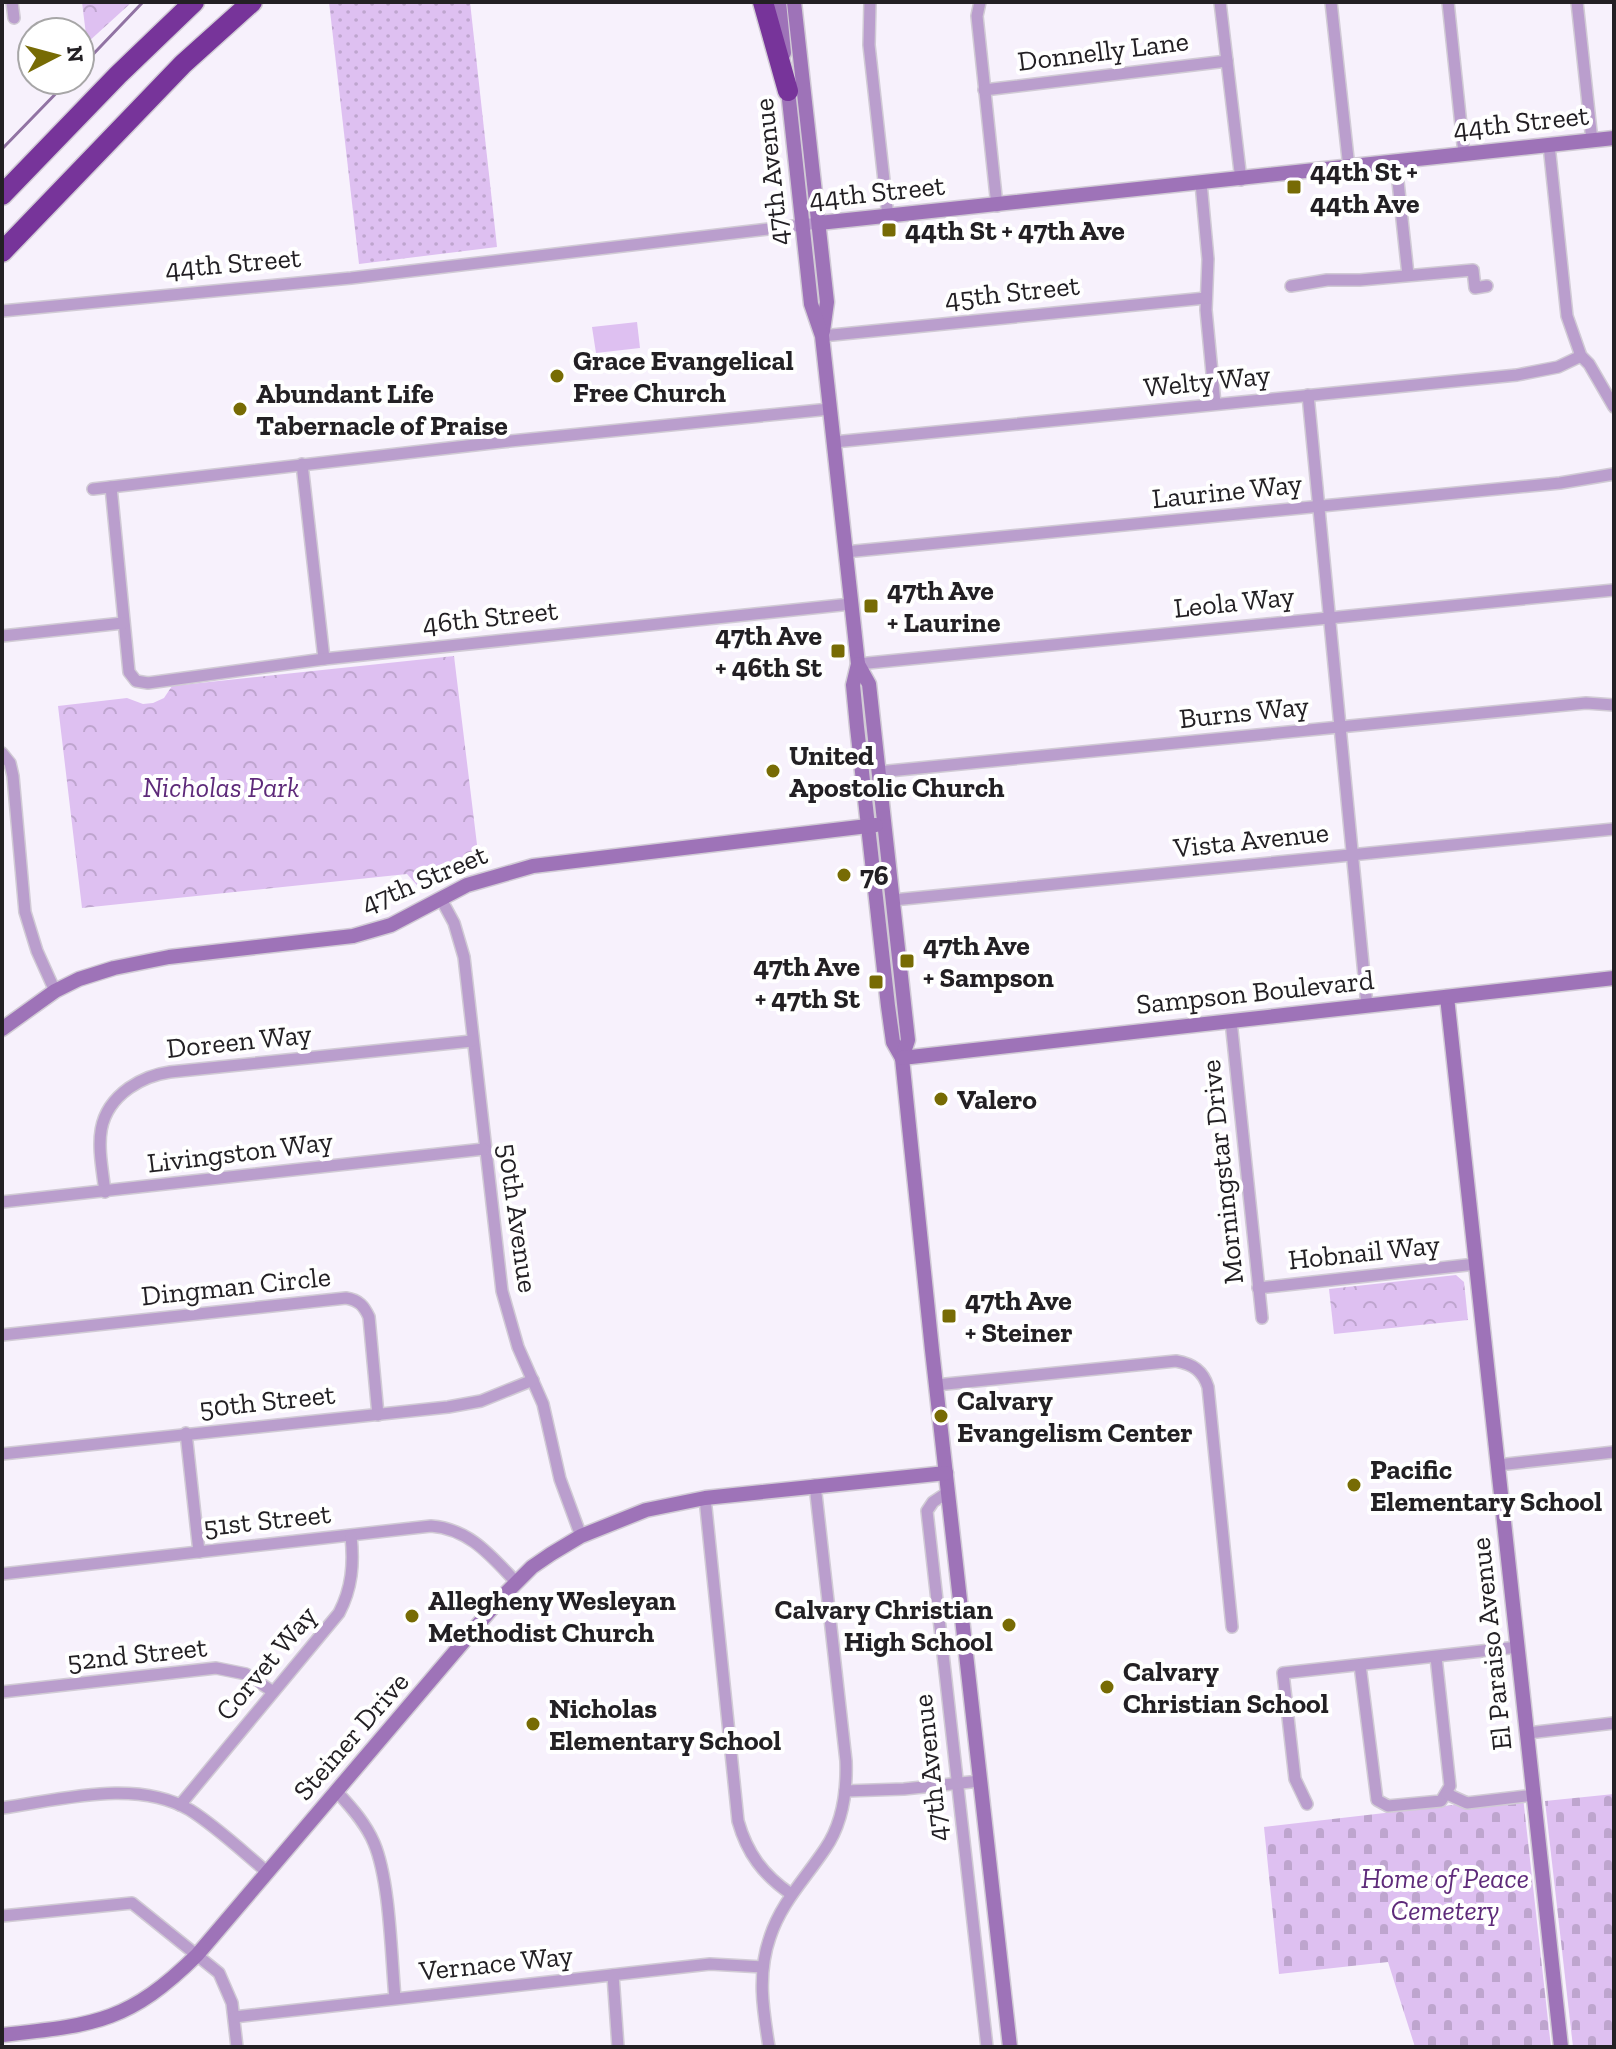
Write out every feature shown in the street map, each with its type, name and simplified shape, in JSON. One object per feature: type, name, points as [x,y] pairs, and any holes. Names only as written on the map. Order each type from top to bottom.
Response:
[{"type":"highway","points":[[2,195],[194,2]]},
{"type":"highway","points":[[2,252],[183,64],[252,2]]},
{"type":"highway","points":[[183,64],[268,2]]},
{"type":"highway","points":[[763,2],[788,91]]},
{"type":"street","points":[[12,2],[14,18]]},
{"type":"street","name":"47th Avenue","points":[[779,2],[811,304],[822,336],[834,442],[858,664],[853,685],[868,825],[893,1042],[902,1058],[1010,2047]]},
{"type":"street","name":"47th Avenue","points":[[794,2],[827,302],[822,336]]},
{"type":"street","points":[[870,2],[869,45],[888,217]]},
{"type":"street","points":[[980,2],[977,16],[997,206]]},
{"type":"street","points":[[1220,2],[1241,180]]},
{"type":"street","points":[[1331,2],[1349,168]]},
{"type":"street","points":[[1448,2],[1464,154]]},
{"type":"street","points":[[1577,2],[1592,141]]},
{"type":"street","name":"Donnelly Lane","points":[[984,90],[1227,61]]},
{"type":"street","name":"44th Street","points":[[2,311],[351,278],[819,223],[1614,138]]},
{"type":"street","points":[[1549,145],[1564,304],[1570,329],[1581,356],[1614,407]]},
{"type":"street","points":[[1396,163],[1408,275]]},
{"type":"street","points":[[1201,183],[1215,404]]},
{"type":"street","points":[[1291,286],[1327,280],[1473,270],[1475,288],[1487,286]]},
{"type":"street","name":"45th Street","points":[[822,336],[1206,298]]},
{"type":"street","name":"Welty Way","points":[[834,442],[1517,375],[1558,367],[1581,356]]},
{"type":"street","points":[[1308,395],[1367,1006]]},
{"type":"street","points":[[93,489],[830,409]]},
{"type":"street","points":[[302,464],[324,659]]},
{"type":"street","name":"Laurine Way","points":[[845,552],[1560,483],[1614,474]]},
{"type":"street","points":[[2,636],[123,623],[111,487]]},
{"type":"street","name":"Leola Way","points":[[858,664],[1614,590]]},
{"type":"street","name":"46th Street","points":[[123,623],[129,672],[136,681],[148,683],[324,659],[851,604]]},
{"type":"street","name":"47th Avenue","points":[[858,664],[869,684],[908,1040],[902,1058]]},
{"type":"street","points":[[853,685],[863,707],[870,764],[878,772]]},
{"type":"street","name":"Burns Way","points":[[878,772],[1586,703],[1614,705]]},
{"type":"street","points":[[2,753],[10,763],[13,776],[25,912],[37,951],[55,991]]},
{"type":"street","name":"47th Street","points":[[2,1029],[55,991],[79,979],[136,962],[353,936],[391,925],[489,876],[533,866],[884,824]]},
{"type":"street","name":"Vista Avenue","points":[[893,900],[1614,829]]},
{"type":"street","name":"50th Avenue","points":[[441,899],[460,941],[502,1291],[511,1327],[549,1424],[560,1479],[581,1536]]},
{"type":"street","name":"Sampson Boulevard","points":[[902,1058],[1614,978]]},
{"type":"street","name":"El Paraiso Avenue","points":[[1447,997],[1561,2047]]},
{"type":"street","name":"Morningstar Drive","points":[[1231,1021],[1262,1318]]},
{"type":"street","name":"Doreen Way","points":[[105,1192],[100,1148],[104,1118],[114,1099],[150,1076],[472,1041]]},
{"type":"street","name":"Livingston Way","points":[[2,1202],[484,1149]]},
{"type":"street","name":"Hobnail Way","points":[[1258,1288],[1476,1264]]},
{"type":"street","name":"Dingman Circle","points":[[2,1335],[346,1298],[355,1300],[369,1317],[378,1415]]},
{"type":"street","points":[[936,1385],[1176,1361],[1198,1369],[1208,1387],[1232,1627]]},
{"type":"street","name":"50th Street","points":[[2,1454],[459,1406],[533,1380]]},
{"type":"street","points":[[186,1433],[199,1552]]},
{"type":"street","points":[[1498,1465],[1614,1452]]},
{"type":"street","name":"Steiner Drive","points":[[2,2035],[91,2023],[130,2009],[164,1987],[197,1955],[338,1793],[499,1600],[532,1567],[581,1536],[646,1510],[705,1498],[946,1473]]},
{"type":"street","points":[[769,2047],[762,2000],[763,1967],[773,1929],[791,1894],[832,1838],[845,1791],[846,1761],[815,1485]]},
{"type":"street","name":"47th Avenue","points":[[948,1492],[933,1502],[927,1511],[987,2047]]},
{"type":"street","points":[[705,1498],[738,1821],[757,1864],[769,1878],[791,1894]]},
{"type":"street","name":"51st Street","points":[[2,1574],[420,1526],[452,1529],[480,1545],[517,1583]]},
{"type":"street","name":"Corvet Way","points":[[180,1805],[272,1691],[333,1622],[344,1604],[352,1573],[351,1536]]},
{"type":"street","points":[[1307,1804],[1295,1779],[1283,1673],[1518,1647]]},
{"type":"street","points":[[1360,1665],[1377,1800],[1388,1806],[1404,1805],[1441,1801],[1450,1786],[1436,1657]]},
{"type":"street","name":"52nd Street","points":[[2,1692],[216,1668],[246,1674],[272,1691]]},
{"type":"street","points":[[1528,1733],[1614,1723]]},
{"type":"street","points":[[845,1791],[980,1781]]},
{"type":"street","points":[[2,1808],[116,1793],[149,1795],[180,1805],[208,1823],[267,1872]]},
{"type":"street","points":[[338,1793],[364,1824],[381,1865],[395,1998]]},
{"type":"street","points":[[1447,1794],[1467,1803],[1534,1795]]},
{"type":"street","points":[[2,1916],[132,1903],[219,1973],[225,1983],[234,2017],[237,2047]]},
{"type":"street","name":"Vernace Way","points":[[234,2017],[710,1964],[763,1967]]},
{"type":"street","points":[[613,1975],[618,2047]]},
{"type":"green space","points":[[82,2],[132,2],[96,35],[96,16],[84,16]]},
{"type":"green space","points":[[329,2],[470,2],[497,247],[359,264]]},
{"type":"green space","points":[[637,322],[640,348],[596,353],[592,327]]},
{"type":"green space","name":"Nicholas Park","points":[[454,656],[479,861],[423,892],[407,874],[82,908],[58,706],[127,698],[143,704],[153,703],[164,698],[172,686]]},
{"type":"green space","points":[[1456,1275],[1464,1282],[1468,1320],[1334,1334],[1329,1289]]},
{"type":"green space","points":[[1344,1297],[1369,1316],[1362,1326],[1336,1308]]},
{"type":"green space","points":[[1614,1794],[1614,2047],[1573,2047],[1545,1801]]},
{"type":"green space","name":"Home of Peace Cemetery","points":[[1523,1797],[1551,2047],[1415,2047],[1388,1962],[1279,1974],[1264,1827]]},
{"type":"waterway","points":[[96,51],[143,2]]},
{"type":"waterway","points":[[2,149],[53,96]]},
{"type":"place","name":"44th St + 44th Ave","points":[[1294,187]]},
{"type":"place","name":"44th St + 47th Ave","points":[[889,230]]},
{"type":"place","name":"Grace Evangelical Free Church","points":[[557,376]]},
{"type":"place","name":"Abundant Life Tabernacle of Praise","points":[[240,409]]},
{"type":"place","name":"47th Ave + Laurine","points":[[871,606]]},
{"type":"place","name":"47th Ave + 46th St","points":[[838,651]]},
{"type":"place","name":"United Apostolic Church","points":[[773,771]]},
{"type":"place","name":"76","points":[[844,875]]},
{"type":"place","name":"47th Ave + Sampson","points":[[907,961]]},
{"type":"place","name":"47th Ave + 47th St","points":[[876,982]]},
{"type":"place","name":"Valero","points":[[941,1099]]},
{"type":"place","name":"47th Ave + Steiner","points":[[949,1316]]},
{"type":"place","name":"Calvary Evangelism Center","points":[[941,1416]]},
{"type":"place","name":"Pacific Elementary School","points":[[1354,1485]]},
{"type":"place","name":"Allegheny Wesleyan Methodist Church","points":[[412,1616]]},
{"type":"place","name":"Calvary Christian High School","points":[[1009,1625]]},
{"type":"place","name":"Calvary Christian School","points":[[1107,1687]]},
{"type":"place","name":"Nicholas Elementary School","points":[[533,1724]]}]
